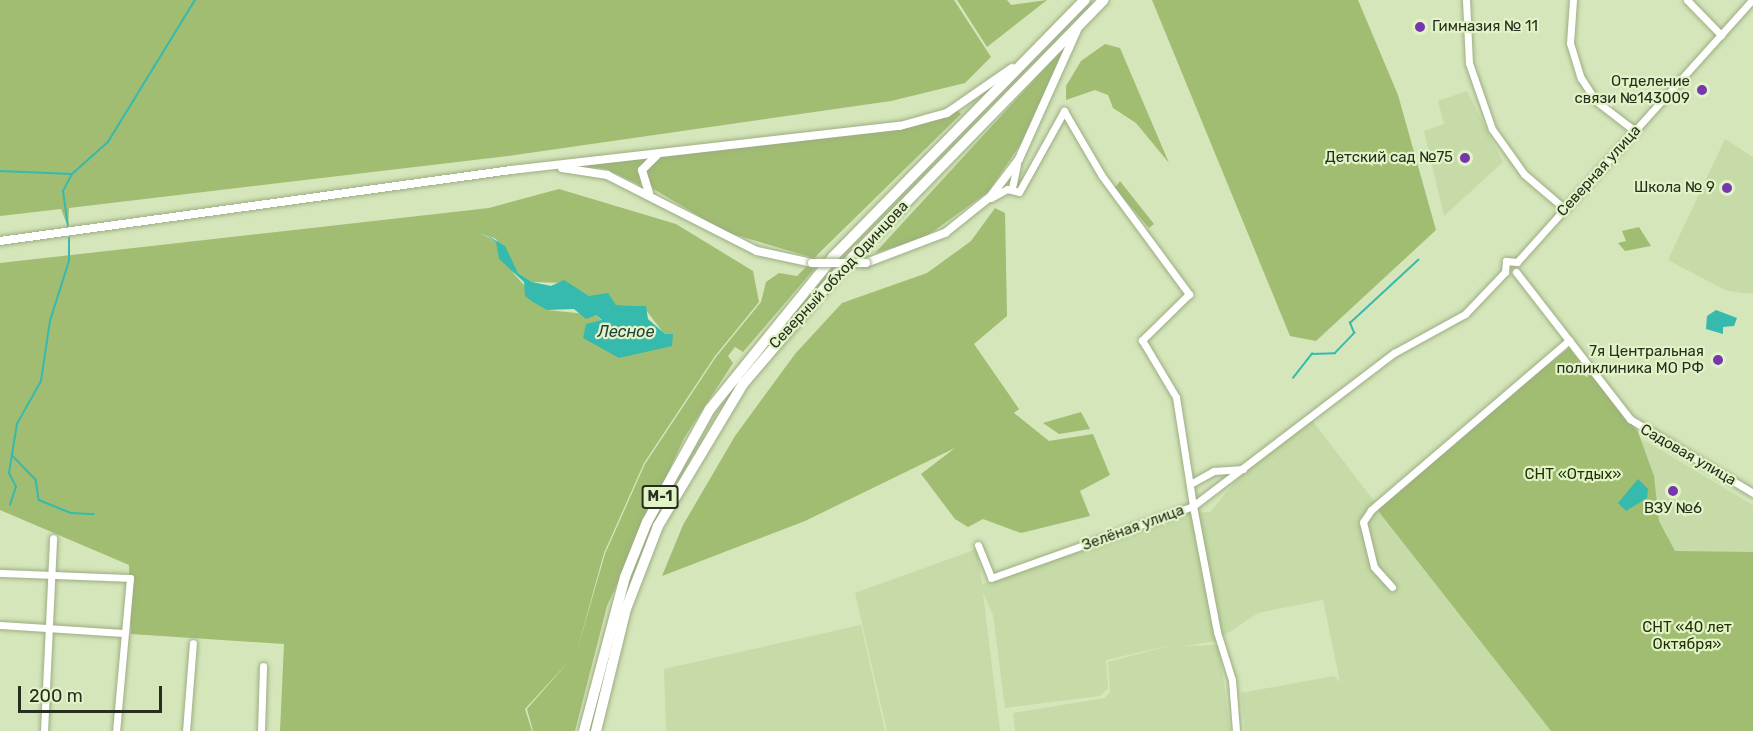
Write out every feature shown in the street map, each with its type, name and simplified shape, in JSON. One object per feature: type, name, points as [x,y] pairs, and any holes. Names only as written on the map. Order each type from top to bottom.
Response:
[{"type":"highway","name":"Северный обход Одинцова","points":[[584,731],[624,577],[652,512],[710,409],[833,257],[1085,0]]},
{"type":"highway","name":"Северный обход Одинцова","points":[[596,731],[626,609],[658,526],[743,384],[843,267],[1104,0]]},
{"type":"main road","name":"М-1","points":[[511,170],[589,171],[655,198],[757,251],[812,263],[866,263],[926,243],[973,211],[1019,159],[1079,26]]},
{"type":"main road","name":"М-1","points":[[0,240],[511,170],[927,120],[968,102],[1054,33]]},
{"type":"main road","points":[[655,198],[644,186],[642,170],[651,158],[666,152]]},
{"type":"street","points":[[1466,0],[1469,63],[1491,129],[1524,174],[1565,209]]},
{"type":"street","points":[[1573,0],[1570,43],[1581,78],[1596,101],[1635,131]]},
{"type":"street","points":[[1687,0],[1721,35]]},
{"type":"street","name":"Северная улица","points":[[1505,272],[1506,261],[1517,262],[1752,0]]},
{"type":"street","points":[[973,211],[1016,190],[1064,111],[1102,176],[1189,294],[1189,300],[1148,328],[1142,340],[1176,397],[1192,483],[1193,506]]},
{"type":"street","points":[[1016,190],[1019,159]]},
{"type":"street","points":[[1193,506],[1394,353],[1466,314],[1505,272],[1516,272],[1517,262]]},
{"type":"street","name":"Садовая улица","points":[[1516,272],[1639,427],[1753,493]]},
{"type":"street","points":[[1392,587],[1374,567],[1362,523],[1378,500],[1569,340]]},
{"type":"street","points":[[1192,483],[1214,471],[1247,467]]},
{"type":"street","name":"Зелёная улица","points":[[978,545],[991,578],[1193,506],[1217,633],[1232,680],[1236,731]]},
{"type":"street","points":[[44,731],[49,575],[53,538]]},
{"type":"street","points":[[0,573],[130,578],[116,731]]},
{"type":"street","points":[[0,625],[124,633]]},
{"type":"street","points":[[186,731],[193,643]]},
{"type":"street","points":[[261,731],[263,666]]},
{"type":"shaded area","name":"Детский сад №75","points":[[1467,91],[1503,162],[1444,216],[1424,131],[1444,124],[1438,101]]},
{"type":"shaded area","name":"Школа № 9","points":[[1725,139],[1753,157],[1753,294],[1727,291],[1668,260]]},
{"type":"shaded area","points":[[1311,419],[1551,731],[1245,731],[1241,693],[1334,676],[1340,682],[1323,600],[1258,613],[1216,641],[1184,646],[1219,645],[1230,731],[1015,731],[1013,713],[1105,698],[1110,692],[1108,662],[1176,644],[1106,660],[1108,688],[1100,696],[1005,708],[993,615],[983,593],[1000,731],[887,731],[855,593],[977,549],[982,584],[1190,513],[1210,512],[1242,474]]},
{"type":"shaded area","points":[[1640,438],[1753,505],[1753,552],[1675,552],[1659,521]]},
{"type":"shaded area","points":[[861,625],[885,731],[666,731],[664,669]]},
{"type":"green space","points":[[0,0],[954,0],[991,57],[965,83],[891,101],[508,156],[69,208],[68,227],[61,209],[0,216]]},
{"type":"green space","points":[[957,0],[1007,0],[1011,5],[1047,0],[987,47]]},
{"type":"green space","points":[[1152,0],[1358,0],[1398,95],[1436,230],[1316,341],[1290,336]]},
{"type":"green space","points":[[1071,40],[1022,142],[988,192],[924,238],[875,253]]},
{"type":"green space","points":[[1105,44],[1120,48],[1169,163],[1136,123],[1113,108],[1108,95],[1095,90],[1066,100],[1066,86],[1081,61]]},
{"type":"green space","points":[[958,111],[961,114],[814,258],[726,232],[650,187],[646,170],[660,157],[902,129]]},
{"type":"green space","points":[[645,157],[640,185],[606,169],[580,165]]},
{"type":"green space","points":[[1120,181],[1154,224],[1149,228],[1115,188]]},
{"type":"green space","points":[[559,189],[676,224],[753,271],[759,302],[715,356],[644,463],[604,553],[576,654],[605,554],[645,464],[716,357],[761,302],[766,282],[779,273],[797,276],[807,266],[815,268],[743,352],[735,347],[728,356],[733,363],[684,438],[607,606],[575,731],[533,731],[527,709],[570,660],[525,709],[532,731],[280,731],[284,644],[131,634],[129,565],[0,510],[0,263],[489,208]],"holes":[[[481,233],[496,239],[518,273],[532,282],[567,283],[589,296],[608,296],[616,305],[643,306],[665,335],[620,358],[604,348],[595,325],[602,321],[596,315],[547,310],[514,274],[496,242]]]},
{"type":"green space","points":[[995,208],[1005,213],[1007,316],[974,344],[1019,409],[1014,413],[1049,441],[1093,434],[1110,475],[1080,491],[1090,516],[1021,533],[983,519],[968,527],[955,519],[921,474],[955,448],[805,521],[662,576],[683,525],[735,436],[795,354],[842,303],[927,273],[971,241]]},
{"type":"green space","points":[[1639,227],[1651,246],[1625,251],[1618,243],[1626,241],[1622,231]]},
{"type":"green space","points":[[1569,348],[1638,432],[1654,476],[1659,521],[1675,551],[1753,552],[1753,731],[1551,731],[1379,512],[1378,500]]},
{"type":"green space","points":[[1081,412],[1090,429],[1059,434],[1043,423]]},
{"type":"water","name":"Лесное","points":[[480,231],[505,246],[518,273],[532,282],[551,286],[564,280],[589,296],[608,293],[616,305],[646,306],[648,319],[665,334],[673,334],[672,346],[619,358],[583,338],[586,324],[602,320],[596,315],[586,319],[574,309],[547,310],[533,302],[525,296],[524,282],[499,259],[496,242]]},
{"type":"water","points":[[1716,310],[1737,318],[1734,326],[1723,327],[1723,334],[1706,329],[1707,316]]},
{"type":"water","points":[[1638,479],[1648,489],[1647,498],[1626,511],[1618,503]]},
{"type":"waterway","points":[[68,227],[63,191],[72,174],[108,142],[195,0]]},
{"type":"waterway","points":[[0,171],[71,174]]},
{"type":"waterway","points":[[10,505],[16,487],[9,473],[17,424],[41,381],[50,321],[69,261],[69,238]]},
{"type":"waterway","points":[[1293,378],[1312,354],[1335,353],[1354,333],[1350,323],[1418,260]]},
{"type":"waterway","points":[[12,455],[36,480],[39,500],[72,513],[94,514]]},
{"type":"place","name":"Гимназия № 11","points":[[1420,27]]},
{"type":"place","name":"Отделение связи №143009","points":[[1702,90]]},
{"type":"place","name":"Детский сад №75","points":[[1465,158]]},
{"type":"place","name":"Школа № 9","points":[[1727,188]]},
{"type":"place","name":"7я Центральная поликлиника МО РФ","points":[[1718,360]]},
{"type":"place","name":"ВЗУ №6","points":[[1673,491]]},
{"type":"park label","name":"СНТ «Отдых»","points":[[1573,475]]},
{"type":"park label","name":"СНТ «40 лет Октября»","points":[[1687,636]]}]
